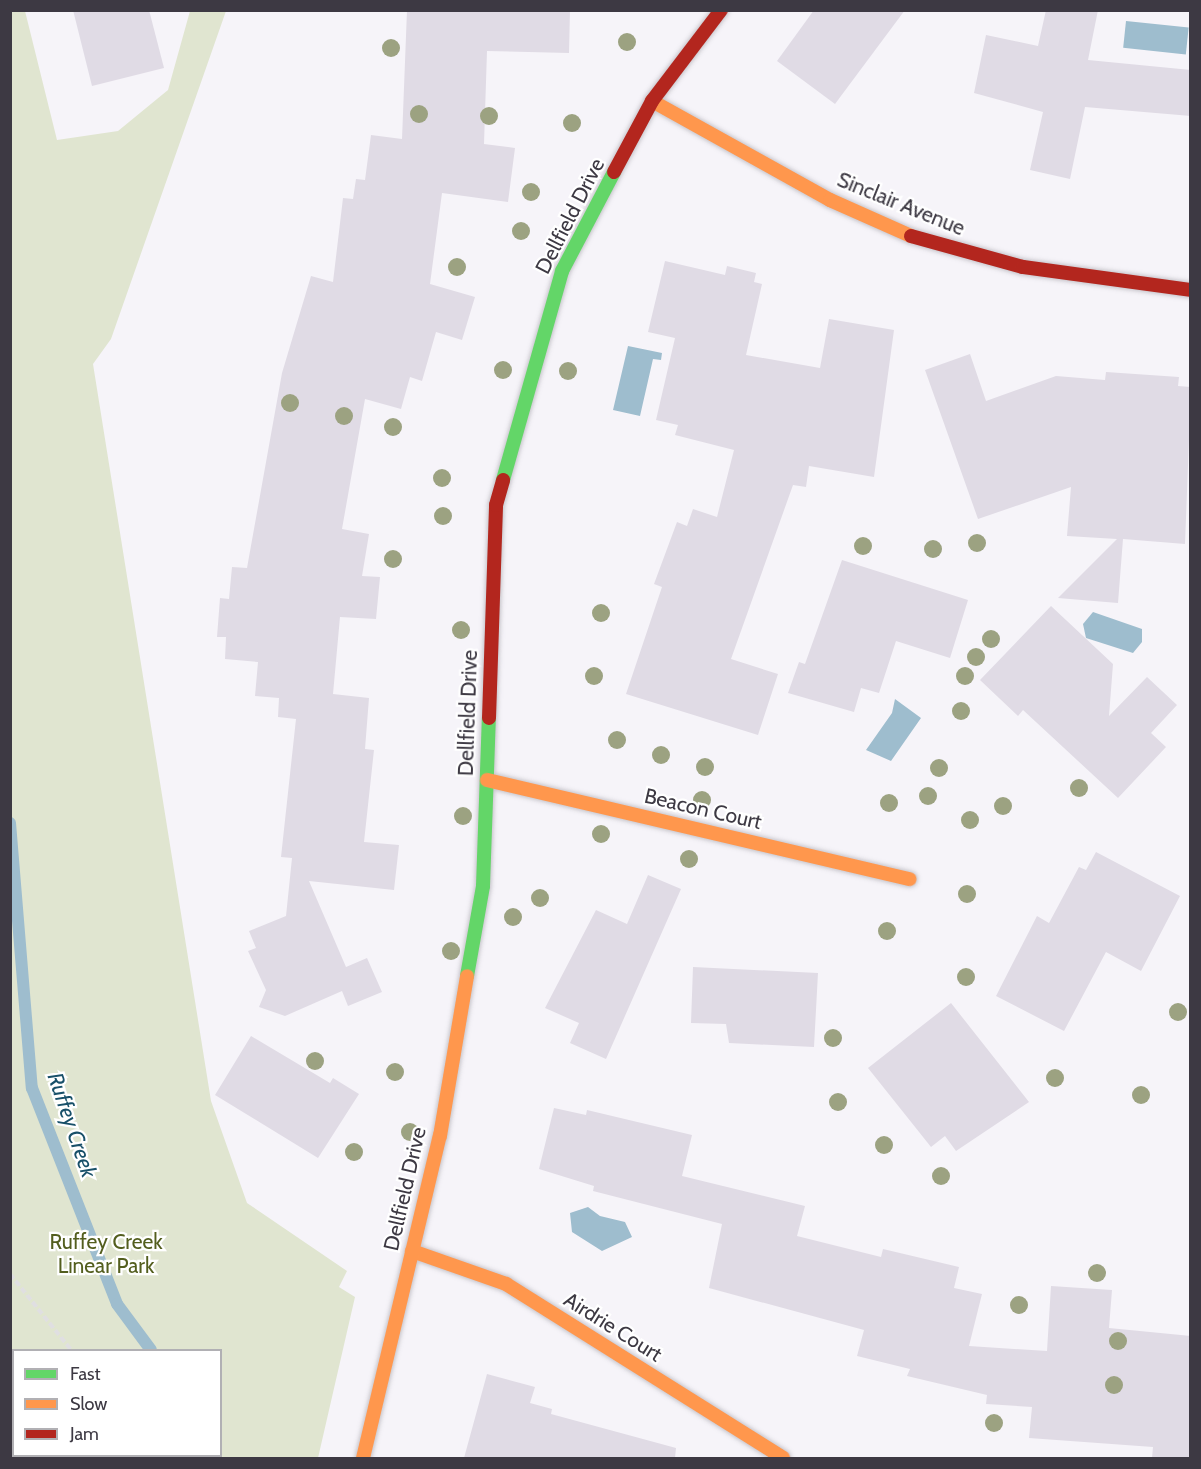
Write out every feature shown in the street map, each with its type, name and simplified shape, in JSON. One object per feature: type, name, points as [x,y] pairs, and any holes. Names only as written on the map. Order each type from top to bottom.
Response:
[{"type":"street","name":"Dellfield Drive","points":[[363,1458],[440,1136],[483,886],[496,505],[562,271],[652,101],[721,10]]},
{"type":"street","name":"Sinclair Avenue","points":[[652,101],[830,200],[926,242],[1023,267],[1191,290]]},
{"type":"street","name":"Beacon Court","points":[[487,780],[910,879]]},
{"type":"street","name":"Airdrie Court","points":[[412,1251],[506,1284],[783,1458]]},
{"type":"path","points":[[10,1274],[70,1349]]},
{"type":"green space","name":"Ruffey Creek Linear Park","points":[[10,11],[25,11],[57,140],[118,131],[168,90],[190,11],[226,11],[111,339],[93,364],[211,1101],[247,1203],[347,1271],[339,1287],[355,1297],[318,1458],[11,1458]]},
{"type":"water","points":[[1126,21],[1189,28],[1186,54],[1123,48]]},
{"type":"water","points":[[628,346],[662,353],[661,360],[653,359],[640,416],[613,410]]},
{"type":"water","points":[[1093,612],[1142,629],[1142,642],[1133,653],[1086,638],[1083,624]]},
{"type":"water","points":[[895,699],[921,718],[891,761],[866,750],[892,713]]},
{"type":"water","points":[[588,1207],[600,1216],[625,1222],[632,1237],[602,1251],[572,1232],[570,1213]]},
{"type":"building","points":[[73,10],[149,10],[164,68],[92,86]]},
{"type":"building","points":[[407,10],[570,10],[569,53],[487,51],[484,144],[515,148],[508,202],[442,193],[430,284],[475,297],[462,340],[436,332],[422,381],[410,377],[401,409],[365,399],[342,529],[369,534],[362,576],[380,577],[376,619],[340,617],[333,694],[369,698],[365,749],[374,750],[364,842],[399,845],[394,890],[309,881],[346,967],[367,958],[382,992],[348,1006],[342,991],[285,1016],[259,1007],[266,990],[248,951],[256,948],[249,931],[286,916],[292,858],[281,857],[296,719],[278,717],[279,698],[255,696],[258,662],[225,659],[226,637],[217,637],[220,598],[229,599],[232,567],[247,568],[282,373],[311,276],[333,282],[343,198],[353,199],[356,179],[365,180],[371,135],[402,139]]},
{"type":"building","points":[[814,10],[905,10],[835,104],[777,61]]},
{"type":"building","points":[[1046,10],[1098,10],[1088,60],[1191,70],[1191,116],[1085,107],[1070,179],[1030,170],[1043,112],[974,93],[986,35],[1038,46]]},
{"type":"building","points":[[665,261],[725,275],[727,266],[756,273],[754,282],[762,284],[746,355],[820,368],[829,319],[894,330],[874,477],[809,466],[806,487],[793,485],[731,659],[778,674],[758,735],[626,694],[662,587],[654,584],[677,522],[687,526],[693,509],[717,517],[734,450],[675,435],[678,425],[656,420],[675,338],[648,332]]},
{"type":"building","points":[[970,354],[986,401],[1056,376],[1105,380],[1106,372],[1179,377],[1178,386],[1191,387],[1185,544],[1123,539],[1118,603],[1058,598],[1117,539],[1067,536],[1071,487],[978,519],[925,370]]},
{"type":"building","points":[[842,560],[968,600],[950,658],[896,641],[879,693],[861,688],[854,712],[788,693],[799,662],[805,664]]},
{"type":"building","points":[[1051,606],[1113,664],[1109,716],[1147,677],[1177,705],[1151,733],[1166,747],[1118,798],[1023,710],[1018,716],[980,680]]},
{"type":"building","points":[[1096,852],[1180,896],[1141,971],[1106,952],[1064,1031],[996,996],[1037,916],[1049,923],[1079,867],[1086,870]]},
{"type":"building","points":[[648,875],[681,889],[606,1059],[570,1043],[579,1023],[545,1008],[596,910],[627,924]]},
{"type":"building","points":[[693,967],[818,973],[814,1047],[729,1043],[726,1024],[691,1023]]},
{"type":"building","points":[[951,1003],[1029,1102],[956,1151],[945,1136],[931,1147],[868,1068]]},
{"type":"building","points":[[251,1036],[330,1083],[333,1078],[359,1094],[318,1158],[215,1095]]},
{"type":"building","points":[[554,1108],[586,1115],[587,1110],[692,1135],[682,1176],[805,1206],[797,1236],[881,1257],[883,1249],[959,1267],[954,1288],[982,1294],[969,1346],[1047,1351],[1051,1286],[1112,1290],[1109,1328],[1191,1336],[1191,1458],[1152,1458],[1153,1447],[1029,1438],[1032,1407],[986,1404],[987,1395],[907,1376],[910,1369],[857,1356],[864,1330],[709,1288],[722,1224],[593,1191],[594,1186],[539,1169]]},
{"type":"building","points":[[487,1374],[535,1387],[530,1403],[552,1409],[551,1414],[676,1448],[675,1458],[464,1458]]},
{"type":"waterway","name":"Ruffey Creek","points":[[10,823],[32,1088],[117,1304],[150,1349]]},
{"type":"traffic: fast","points":[[503,480],[562,271],[614,172]]},
{"type":"traffic: fast","points":[[467,976],[483,886],[489,718]]},
{"type":"traffic: slow","points":[[652,101],[830,200],[911,236]]},
{"type":"traffic: slow","points":[[487,780],[910,879]]},
{"type":"traffic: slow","points":[[363,1458],[440,1136],[467,976]]},
{"type":"traffic: slow","points":[[412,1251],[506,1284],[783,1458]]},
{"type":"traffic: jam","points":[[614,172],[652,101],[721,10]]},
{"type":"traffic: jam","points":[[911,236],[1023,267],[1190,290]]},
{"type":"traffic: jam","points":[[489,718],[496,505],[503,480]]}]
